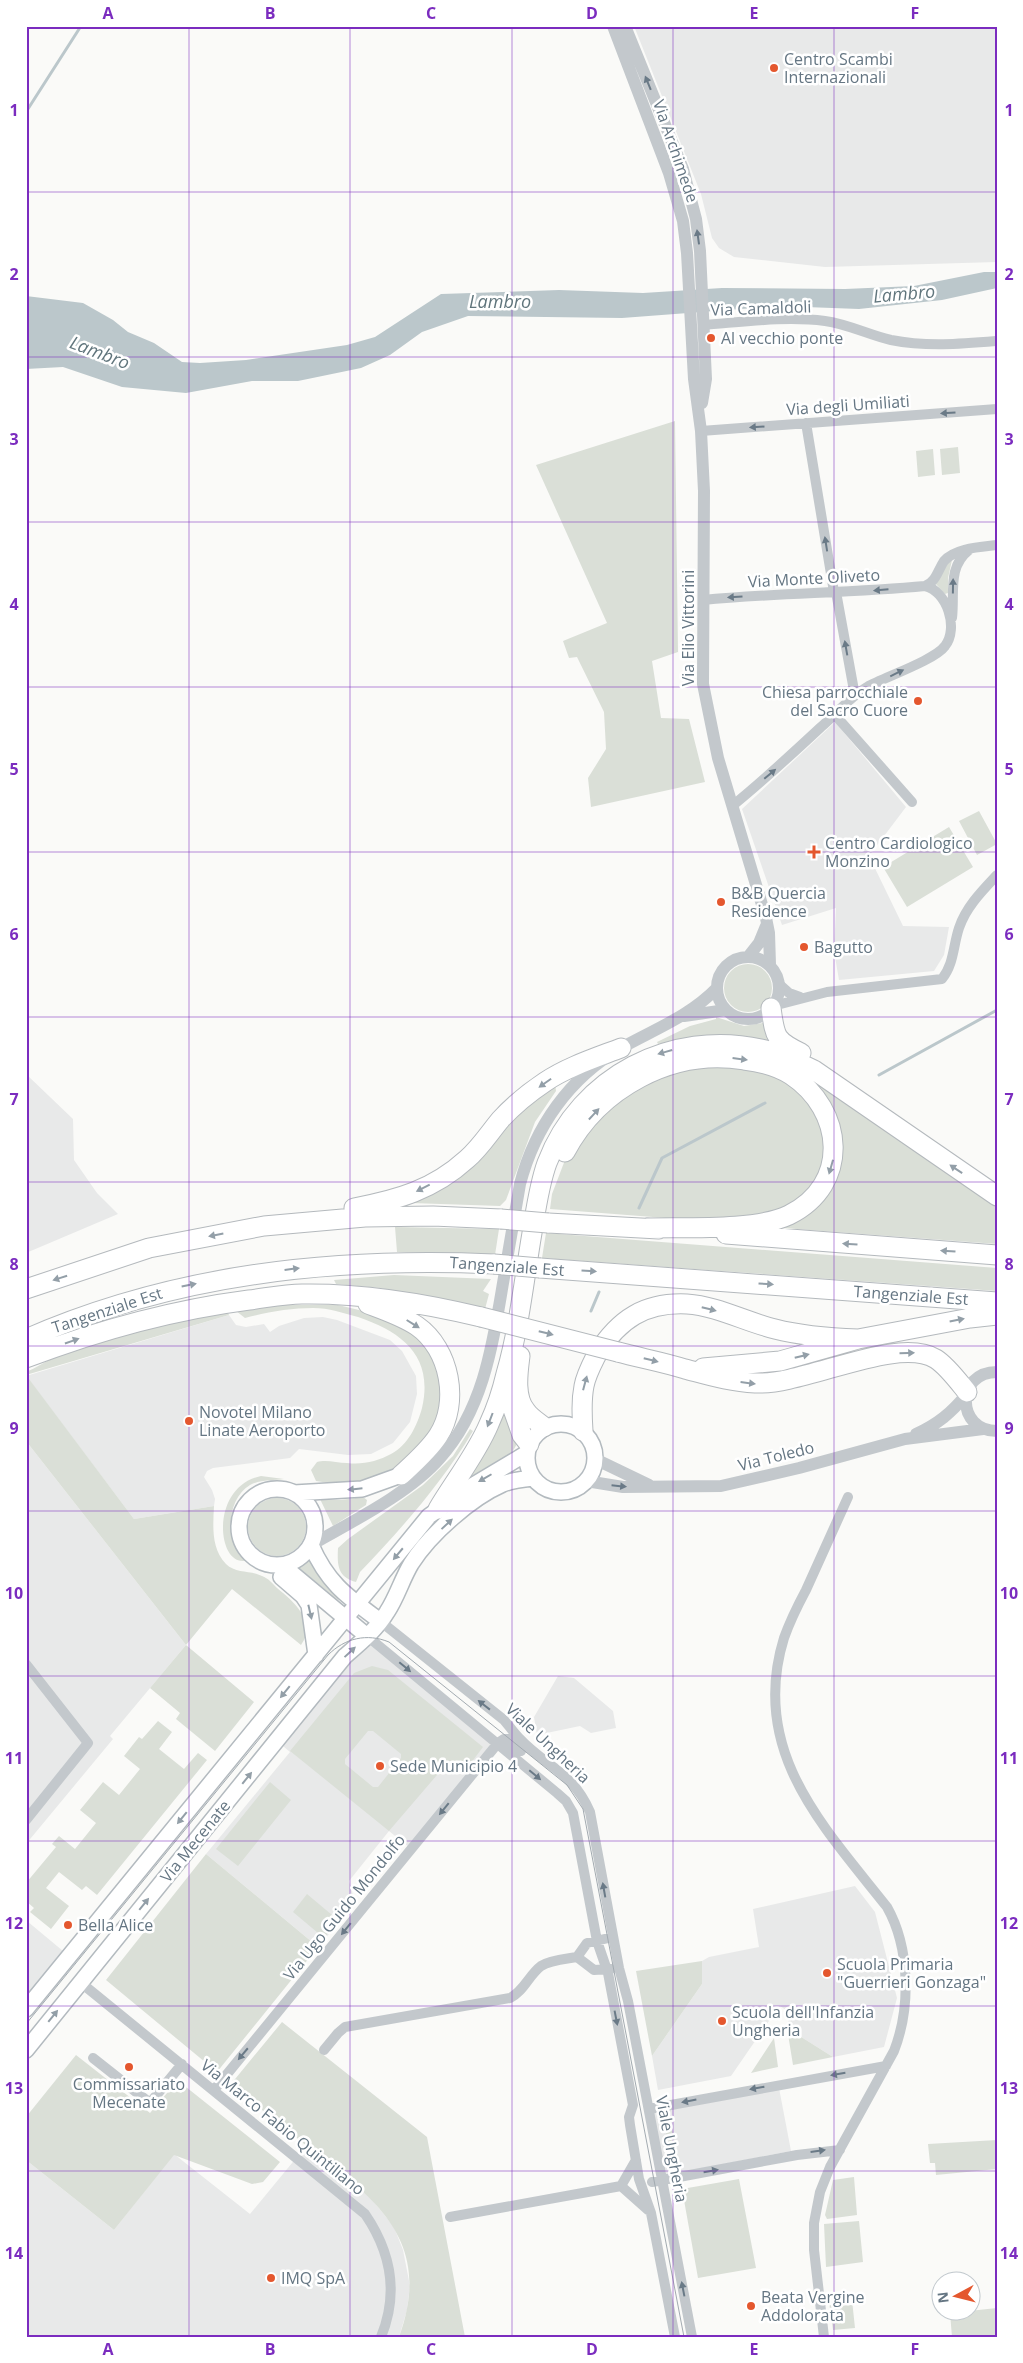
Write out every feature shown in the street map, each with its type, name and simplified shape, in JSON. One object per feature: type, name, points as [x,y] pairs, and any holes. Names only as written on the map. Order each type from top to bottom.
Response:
[{"type":"highway","points":[[772,1007],[773,1030],[780,1042],[810,1058],[874,1101],[904,1126],[912,1139]]},
{"type":"highway","points":[[438,1509],[488,1426],[506,1374],[538,1194],[547,1163],[559,1138],[578,1110],[617,1074],[642,1060],[666,1051],[699,1045],[731,1044],[762,1049],[787,1057],[814,1070],[997,1196]]},
{"type":"highway","points":[[26,1289],[149,1248],[394,1201],[420,1191],[445,1176],[468,1158],[503,1117],[545,1082],[573,1067],[621,1048]]},
{"type":"highway","points":[[544,1427],[526,1411],[521,1402],[518,1379],[522,1336],[550,1183],[570,1143],[594,1113],[638,1078],[660,1068],[684,1061],[709,1058],[736,1058],[775,1067],[797,1079],[816,1098],[832,1129],[832,1164],[827,1179],[807,1204],[788,1215],[768,1221],[742,1225],[647,1228]]},
{"type":"highway","points":[[264,1226],[365,1217],[433,1216],[647,1228],[997,1255]]},
{"type":"highway","name":"Tangenziale Est","points":[[26,1339],[59,1325],[182,1286],[299,1268],[363,1263],[430,1262],[494,1264],[997,1302]]},
{"type":"highway","points":[[26,1358],[92,1334],[173,1312],[300,1294],[353,1296],[436,1306],[684,1368],[717,1379],[756,1384],[807,1377],[892,1353],[914,1352],[927,1354],[937,1359],[966,1393]]},
{"type":"highway","points":[[353,1296],[417,1326],[433,1342],[441,1354],[447,1371],[450,1387],[445,1423],[433,1443],[401,1475]]},
{"type":"highway","points":[[583,1431],[584,1384],[595,1359],[608,1337],[621,1324],[632,1315],[650,1308],[689,1304],[799,1335],[858,1339]]},
{"type":"highway","points":[[684,1368],[741,1366],[780,1361],[858,1339],[970,1318],[997,1315]]},
{"type":"highway","points":[[506,1374],[511,1406],[528,1448]]},
{"type":"main road","points":[[528,1448],[527,1462],[533,1478],[544,1488],[561,1492],[575,1489],[586,1481],[592,1471],[595,1459],[592,1444],[583,1431],[573,1425],[562,1423],[544,1427]]},
{"type":"main road","name":"Via Mecenate","points":[[26,2009],[429,1516],[467,1488],[528,1448],[537,1433],[544,1427]]},
{"type":"main road","points":[[316,1655],[310,1610],[306,1600],[266,1564],[254,1558],[242,1543],[239,1529],[241,1515],[248,1502],[264,1492],[280,1489],[294,1493],[362,1489],[401,1475]]},
{"type":"main road","name":"Via Mecenate","points":[[26,2050],[345,1656],[367,1636],[388,1612],[412,1562],[432,1538],[462,1510],[492,1489],[505,1483],[533,1478]]},
{"type":"main road","points":[[266,1564],[282,1565],[298,1560],[311,1545],[315,1532],[313,1513],[305,1501],[294,1493]]},
{"type":"main road","points":[[311,1545],[323,1570],[335,1585],[380,1621]]},
{"type":"main road","points":[[282,1565],[367,1636]]},
{"type":"street","name":"Via Archimede","points":[[613,26],[676,194],[695,285],[699,322]]},
{"type":"street","name":"Via Archimede","points":[[625,26],[690,190],[700,251],[695,285]]},
{"type":"street","name":"Via Camaldoli","points":[[699,322],[805,319],[827,321],[888,339],[910,343],[938,345],[997,340]]},
{"type":"street","name":"Via Elio Vittorini","points":[[699,322],[694,379],[702,431],[704,491],[702,668],[705,699],[718,758],[769,933],[770,965]]},
{"type":"street","name":"Via degli Umiliati","points":[[702,431],[997,410]]},
{"type":"street","points":[[806,423],[855,696]]},
{"type":"street","points":[[925,586],[932,582],[947,559],[970,549],[997,545]]},
{"type":"street","points":[[732,806],[777,768],[855,696],[940,651],[947,643],[950,629],[954,576],[960,560],[970,549]]},
{"type":"street","points":[[925,586],[936,590],[942,598],[950,629]]},
{"type":"street","name":"Via Monte Oliveto","points":[[703,600],[854,592],[925,586]]},
{"type":"street","points":[[835,715],[912,802]]},
{"type":"street","points":[[772,1007],[778,993],[779,984],[770,965],[760,959],[748,956],[736,959],[726,966],[719,976],[718,996],[726,1010],[736,1017],[748,1019],[760,1016],[772,1007],[800,997],[942,979],[949,970],[959,927],[971,904],[997,875]]},
{"type":"street","points":[[748,956],[759,943],[766,926]]},
{"type":"street","points":[[779,984],[789,993],[800,997]]},
{"type":"street","points":[[311,1545],[408,1486],[427,1471],[452,1443],[466,1420],[476,1400],[490,1358],[520,1184],[532,1144],[555,1106],[573,1086],[601,1061],[621,1048],[684,1016],[717,988]]},
{"type":"street","points":[[684,1016],[726,1010]]},
{"type":"street","points":[[905,1439],[933,1427],[949,1415],[979,1376],[997,1372]]},
{"type":"street","points":[[966,1393],[968,1415],[983,1429]]},
{"type":"street","points":[[401,1475],[431,1454],[466,1420]]},
{"type":"street","points":[[905,1439],[983,1429],[997,1431]]},
{"type":"street","name":"Via Toledo","points":[[586,1481],[623,1487],[721,1486],[799,1468],[905,1439]]},
{"type":"street","points":[[595,1459],[652,1486]]},
{"type":"street","points":[[824,2337],[815,2275],[814,2223],[822,2185],[886,2066],[901,2034],[906,2001],[902,1944],[897,1925],[887,1907],[806,1801],[785,1755],[777,1716],[776,1682],[784,1639],[848,1497]]},
{"type":"street","name":"Viale Ungheria","points":[[380,1621],[504,1720],[519,1739],[574,1783],[587,1804],[619,1968],[628,2001],[648,2109],[657,2181],[692,2337]]},
{"type":"street","name":"Viale Ungheria","points":[[367,1636],[557,1792],[566,1801],[573,1813],[597,1941],[607,1970],[633,2105],[629,2117],[639,2179],[650,2213],[675,2337]]},
{"type":"street","points":[[26,1664],[88,1743],[26,1820]]},
{"type":"street","points":[[498,1743],[504,1739],[519,1739]]},
{"type":"street","name":"Via Ugo Guido Mondolfo","points":[[214,2090],[498,1743]]},
{"type":"street","points":[[573,1813],[587,1804]]},
{"type":"street","points":[[324,2050],[345,2027],[510,1998],[519,1992],[540,1967],[548,1963],[577,1957],[587,1943],[614,1938]]},
{"type":"street","points":[[577,1957],[594,1970],[619,1968]]},
{"type":"street","name":"Via Marco Fabio Quintiliano","points":[[80,1982],[365,2214],[374,2227],[387,2257],[391,2275],[390,2307],[381,2337]]},
{"type":"street","points":[[93,2058],[150,2103],[182,2064]]},
{"type":"street","points":[[648,2109],[886,2066]]},
{"type":"street","points":[[657,2181],[797,2155],[840,2150]]},
{"type":"street","points":[[621,2186],[636,2160]]},
{"type":"street","points":[[450,2217],[621,2186],[643,2203],[650,2213]]},
{"type":"shaded area","points":[[634,26],[997,26],[997,262],[825,267],[734,257],[719,248],[712,238],[701,194]]},
{"type":"shaded area","points":[[675,421],[678,652],[652,661],[661,718],[689,719],[705,782],[591,807],[588,778],[606,749],[604,712],[577,657],[569,658],[563,641],[607,623],[536,465]]},
{"type":"shaded area","points":[[958,447],[960,473],[942,475],[940,449]]},
{"type":"shaded area","points":[[933,449],[935,475],[918,477],[916,451]]},
{"type":"shaded area","points":[[952,560],[948,578],[948,593],[945,594],[935,583],[947,564]]},
{"type":"shaded area","name":"Centro Cardiologico Monzino","points":[[835,722],[906,807],[869,856],[903,926],[949,927],[944,955],[934,971],[839,980],[834,951],[836,908],[782,925],[742,809]]},
{"type":"shaded area","points":[[979,811],[997,844],[977,855],[959,821]]},
{"type":"shaded area","points":[[949,827],[973,867],[907,907],[883,867]]},
{"type":"shaded area","points":[[743,964],[753,964],[765,971],[772,983],[772,993],[765,1005],[753,1012],[743,1012],[735,1008],[728,1001],[724,993],[724,983],[728,975],[735,968]]},
{"type":"shaded area","points":[[716,1017],[744,1026],[768,1022],[780,1048],[746,1036],[693,1037],[658,1044],[657,1042],[690,1026],[716,1019]]},
{"type":"shaded area","points":[[702,1050],[724,1050],[759,1055],[810,1075],[997,1205],[997,1244],[769,1227],[769,1225],[803,1212],[822,1194],[832,1176],[837,1157],[837,1137],[832,1118],[823,1100],[810,1084],[793,1072],[765,1060],[734,1055],[703,1055],[672,1061],[643,1072],[616,1088],[592,1108],[573,1131],[562,1150],[548,1182],[570,1130],[604,1092],[625,1077],[648,1066],[674,1056]]},
{"type":"shaded area","points":[[687,1066],[760,1067],[803,1089],[828,1139],[819,1183],[786,1211],[717,1222],[550,1209],[552,1194],[565,1160],[619,1096]]},
{"type":"shaded area","points":[[26,1074],[73,1119],[74,1160],[97,1193],[118,1214],[26,1253]]},
{"type":"shaded area","points":[[555,1083],[556,1091],[535,1122],[506,1200],[500,1206],[411,1203]]},
{"type":"shaded area","points":[[395,1227],[499,1229],[495,1255],[397,1252]]},
{"type":"shaded area","points":[[546,1233],[997,1268],[997,1291],[542,1258]]},
{"type":"shaded area","points":[[394,1275],[491,1279],[483,1291],[489,1294],[485,1309],[380,1288],[336,1284],[334,1280]]},
{"type":"shaded area","points":[[266,1305],[338,1305],[376,1314],[399,1324],[423,1343],[438,1365],[444,1403],[427,1444],[387,1473],[358,1483],[335,1484],[316,1481],[311,1470],[317,1462],[370,1462],[391,1454],[402,1446],[414,1428],[422,1408],[423,1374],[419,1360],[401,1339],[388,1330],[358,1317],[319,1308],[270,1312],[245,1318],[236,1311]]},
{"type":"shaded area","points":[[228,1313],[229,1315],[26,1375],[26,1372],[50,1360],[118,1336]]},
{"type":"shaded area","points":[[229,1315],[236,1325],[246,1327],[264,1324],[270,1332],[279,1326],[304,1318],[323,1317],[337,1320],[390,1340],[402,1351],[416,1376],[417,1394],[410,1422],[393,1443],[371,1454],[348,1455],[299,1449],[290,1458],[213,1468],[207,1471],[204,1477],[212,1490],[215,1499],[214,1506],[134,1519],[26,1376]]},
{"type":"shaded area","points":[[26,1375],[134,1519],[214,1506],[214,1537],[221,1558],[234,1569],[258,1574],[266,1578],[290,1599],[301,1613],[307,1628],[306,1636],[301,1645],[232,1589],[186,1645],[26,1441]]},
{"type":"shaded area","points":[[505,1402],[518,1435],[517,1443],[512,1452],[493,1469],[453,1494]]},
{"type":"shaded area","points":[[470,1429],[473,1431],[435,1487],[360,1572],[356,1582],[345,1577],[340,1570],[338,1548],[423,1485],[453,1456]]},
{"type":"shaded area","points":[[26,1441],[186,1645],[110,1736],[113,1739],[26,1844]]},
{"type":"shaded area","points":[[261,1476],[284,1479],[254,1483],[238,1496],[232,1512],[232,1538],[236,1548],[248,1560],[237,1560],[230,1553],[225,1541],[223,1526],[225,1510],[232,1495],[244,1483]]},
{"type":"shaded area","points":[[363,1497],[367,1500],[366,1505],[333,1526],[320,1499],[341,1500]]},
{"type":"shaded area","points":[[277,1498],[288,1500],[301,1511],[306,1527],[304,1538],[293,1551],[277,1556],[266,1554],[253,1543],[248,1527],[250,1516],[261,1503]]},
{"type":"shaded area","points":[[311,1557],[327,1586],[340,1598],[338,1600],[299,1568],[300,1564]]},
{"type":"shaded area","points":[[367,1638],[496,1744],[410,1848],[389,1831],[349,1881],[355,1903],[318,1947],[206,1854],[290,1752],[277,1741]]},
{"type":"shaded area","points":[[186,1645],[254,1702],[215,1751],[176,1719],[180,1713],[150,1688]]},
{"type":"shaded area","points":[[372,1666],[388,1670],[483,1747],[471,1763],[449,1761],[389,1831],[290,1751],[354,1673]],"holes":[[[368,1731],[373,1731],[401,1754],[401,1758],[378,1787],[373,1787],[345,1764],[345,1759]]]},
{"type":"shaded area","points":[[558,1676],[574,1678],[613,1711],[616,1728],[591,1733],[580,1726],[537,1735],[534,1717]]},
{"type":"shaded area","points":[[158,1721],[172,1732],[159,1749],[184,1769],[198,1753],[207,1760],[97,1895],[86,1886],[82,1890],[59,1872],[46,1888],[69,1906],[51,1929],[30,1912],[34,1908],[26,1901],[26,1883],[56,1847],[52,1844],[59,1836],[75,1849],[96,1823],[80,1810],[103,1782],[119,1795],[140,1769],[124,1756],[139,1737],[142,1739]]},
{"type":"shaded area","points":[[270,1782],[291,1800],[238,1866],[216,1849]]},
{"type":"shaded area","points":[[206,1854],[318,1947],[217,2072],[106,1980]]},
{"type":"shaded area","name":"Scuola Primaria \"Guerrieri Gonzaga\"","points":[[855,1886],[875,1912],[897,1998],[884,2047],[833,2057],[787,2028],[792,2014],[780,2006],[769,2008],[771,2018],[731,2076],[658,2090],[652,2056],[702,1984],[702,1961],[709,1957],[759,1947],[753,1909]]},
{"type":"shaded area","points":[[307,1894],[338,1920],[324,1938],[293,1912]]},
{"type":"shaded area","points":[[26,1922],[69,1956],[26,2009]]},
{"type":"shaded area","points":[[702,1961],[702,1984],[652,2056],[636,1971]]},
{"type":"shaded area","points":[[282,2022],[427,2137],[465,2337],[399,2337],[408,2303],[409,2274],[404,2248],[392,2226],[376,2205],[356,2185],[231,2084]]},
{"type":"shaded area","points":[[787,2028],[833,2057],[793,2065]]},
{"type":"shaded area","points":[[774,2038],[778,2067],[751,2073]]},
{"type":"shaded area","points":[[76,2055],[150,2113],[173,2086],[181,2093],[186,2087],[280,2162],[263,2182],[252,2184],[174,2155],[114,2230],[26,2160],[26,2117]]},
{"type":"shaded area","points":[[779,2088],[791,2151],[666,2175],[653,2112]]},
{"type":"shaded area","points":[[665,2128],[673,2131],[677,2150],[671,2156]]},
{"type":"shaded area","points":[[997,2140],[997,2169],[936,2175],[935,2163],[930,2163],[928,2144]]},
{"type":"shaded area","points":[[306,2146],[367,2193],[394,2227],[403,2250],[410,2286],[407,2310],[399,2337],[26,2337],[26,2160],[114,2230],[174,2154],[250,2214]]},
{"type":"shaded area","points":[[854,2177],[857,2215],[827,2219],[825,2215],[833,2180]]},
{"type":"shaded area","points":[[739,2179],[756,2268],[698,2278],[682,2189]]},
{"type":"shaded area","points":[[859,2221],[863,2262],[826,2267],[824,2224]]},
{"type":"shaded area","points":[[852,2300],[855,2328],[833,2330],[829,2302]]},
{"type":"shaded area","points":[[997,2308],[997,2337],[952,2337],[951,2320],[980,2320],[980,2310]]},
{"type":"water","name":"Lambro","points":[[984,272],[997,272],[997,288],[942,300],[859,309],[779,306],[622,318],[468,316],[422,332],[390,355],[361,368],[298,381],[252,381],[186,393],[122,387],[63,367],[26,369],[26,296],[83,303],[113,320],[128,332],[154,343],[182,362],[200,363],[246,360],[347,345],[375,337],[441,294],[559,290],[643,293],[722,288],[845,289],[914,286]]},
{"type":"waterway","points":[[26,112],[81,26]]},
{"type":"waterway","points":[[879,1075],[997,1010]]},
{"type":"waterway","points":[[639,1208],[662,1158],[765,1103]]},
{"type":"waterway","points":[[591,1311],[599,1292]]},
{"type":"tram line","points":[[26,2024],[328,1655],[349,1641],[357,1639],[373,1638],[389,1642],[567,1785],[583,1809],[684,2337]]},
{"type":"place","name":"Centro Scambi Internazionali","points":[[774,68]]},
{"type":"place","name":"Al vecchio ponte","points":[[711,338]]},
{"type":"place","name":"Chiesa parrocchiale del Sacro Cuore","points":[[918,701]]},
{"type":"place","name":"Centro Cardiologico Monzino","points":[[814,852]]},
{"type":"place","name":"B&B Quercia Residence","points":[[721,902]]},
{"type":"place","name":"Bagutto","points":[[804,947]]},
{"type":"place","name":"Novotel Milano Linate Aeroporto","points":[[189,1421]]},
{"type":"place","name":"Sede Municipio 4","points":[[380,1766]]},
{"type":"place","name":"Bella Alice","points":[[68,1925]]},
{"type":"place","name":"Scuola Primaria \"Guerrieri Gonzaga\"","points":[[827,1973]]},
{"type":"place","name":"Scuola dell'Infanzia Ungheria","points":[[722,2021]]},
{"type":"place","name":"Commissariato Mecenate","points":[[129,2067]]},
{"type":"place","name":"IMQ SpA","points":[[271,2278]]},
{"type":"place","name":"Beata Vergine Addolorata","points":[[751,2306]]}]
